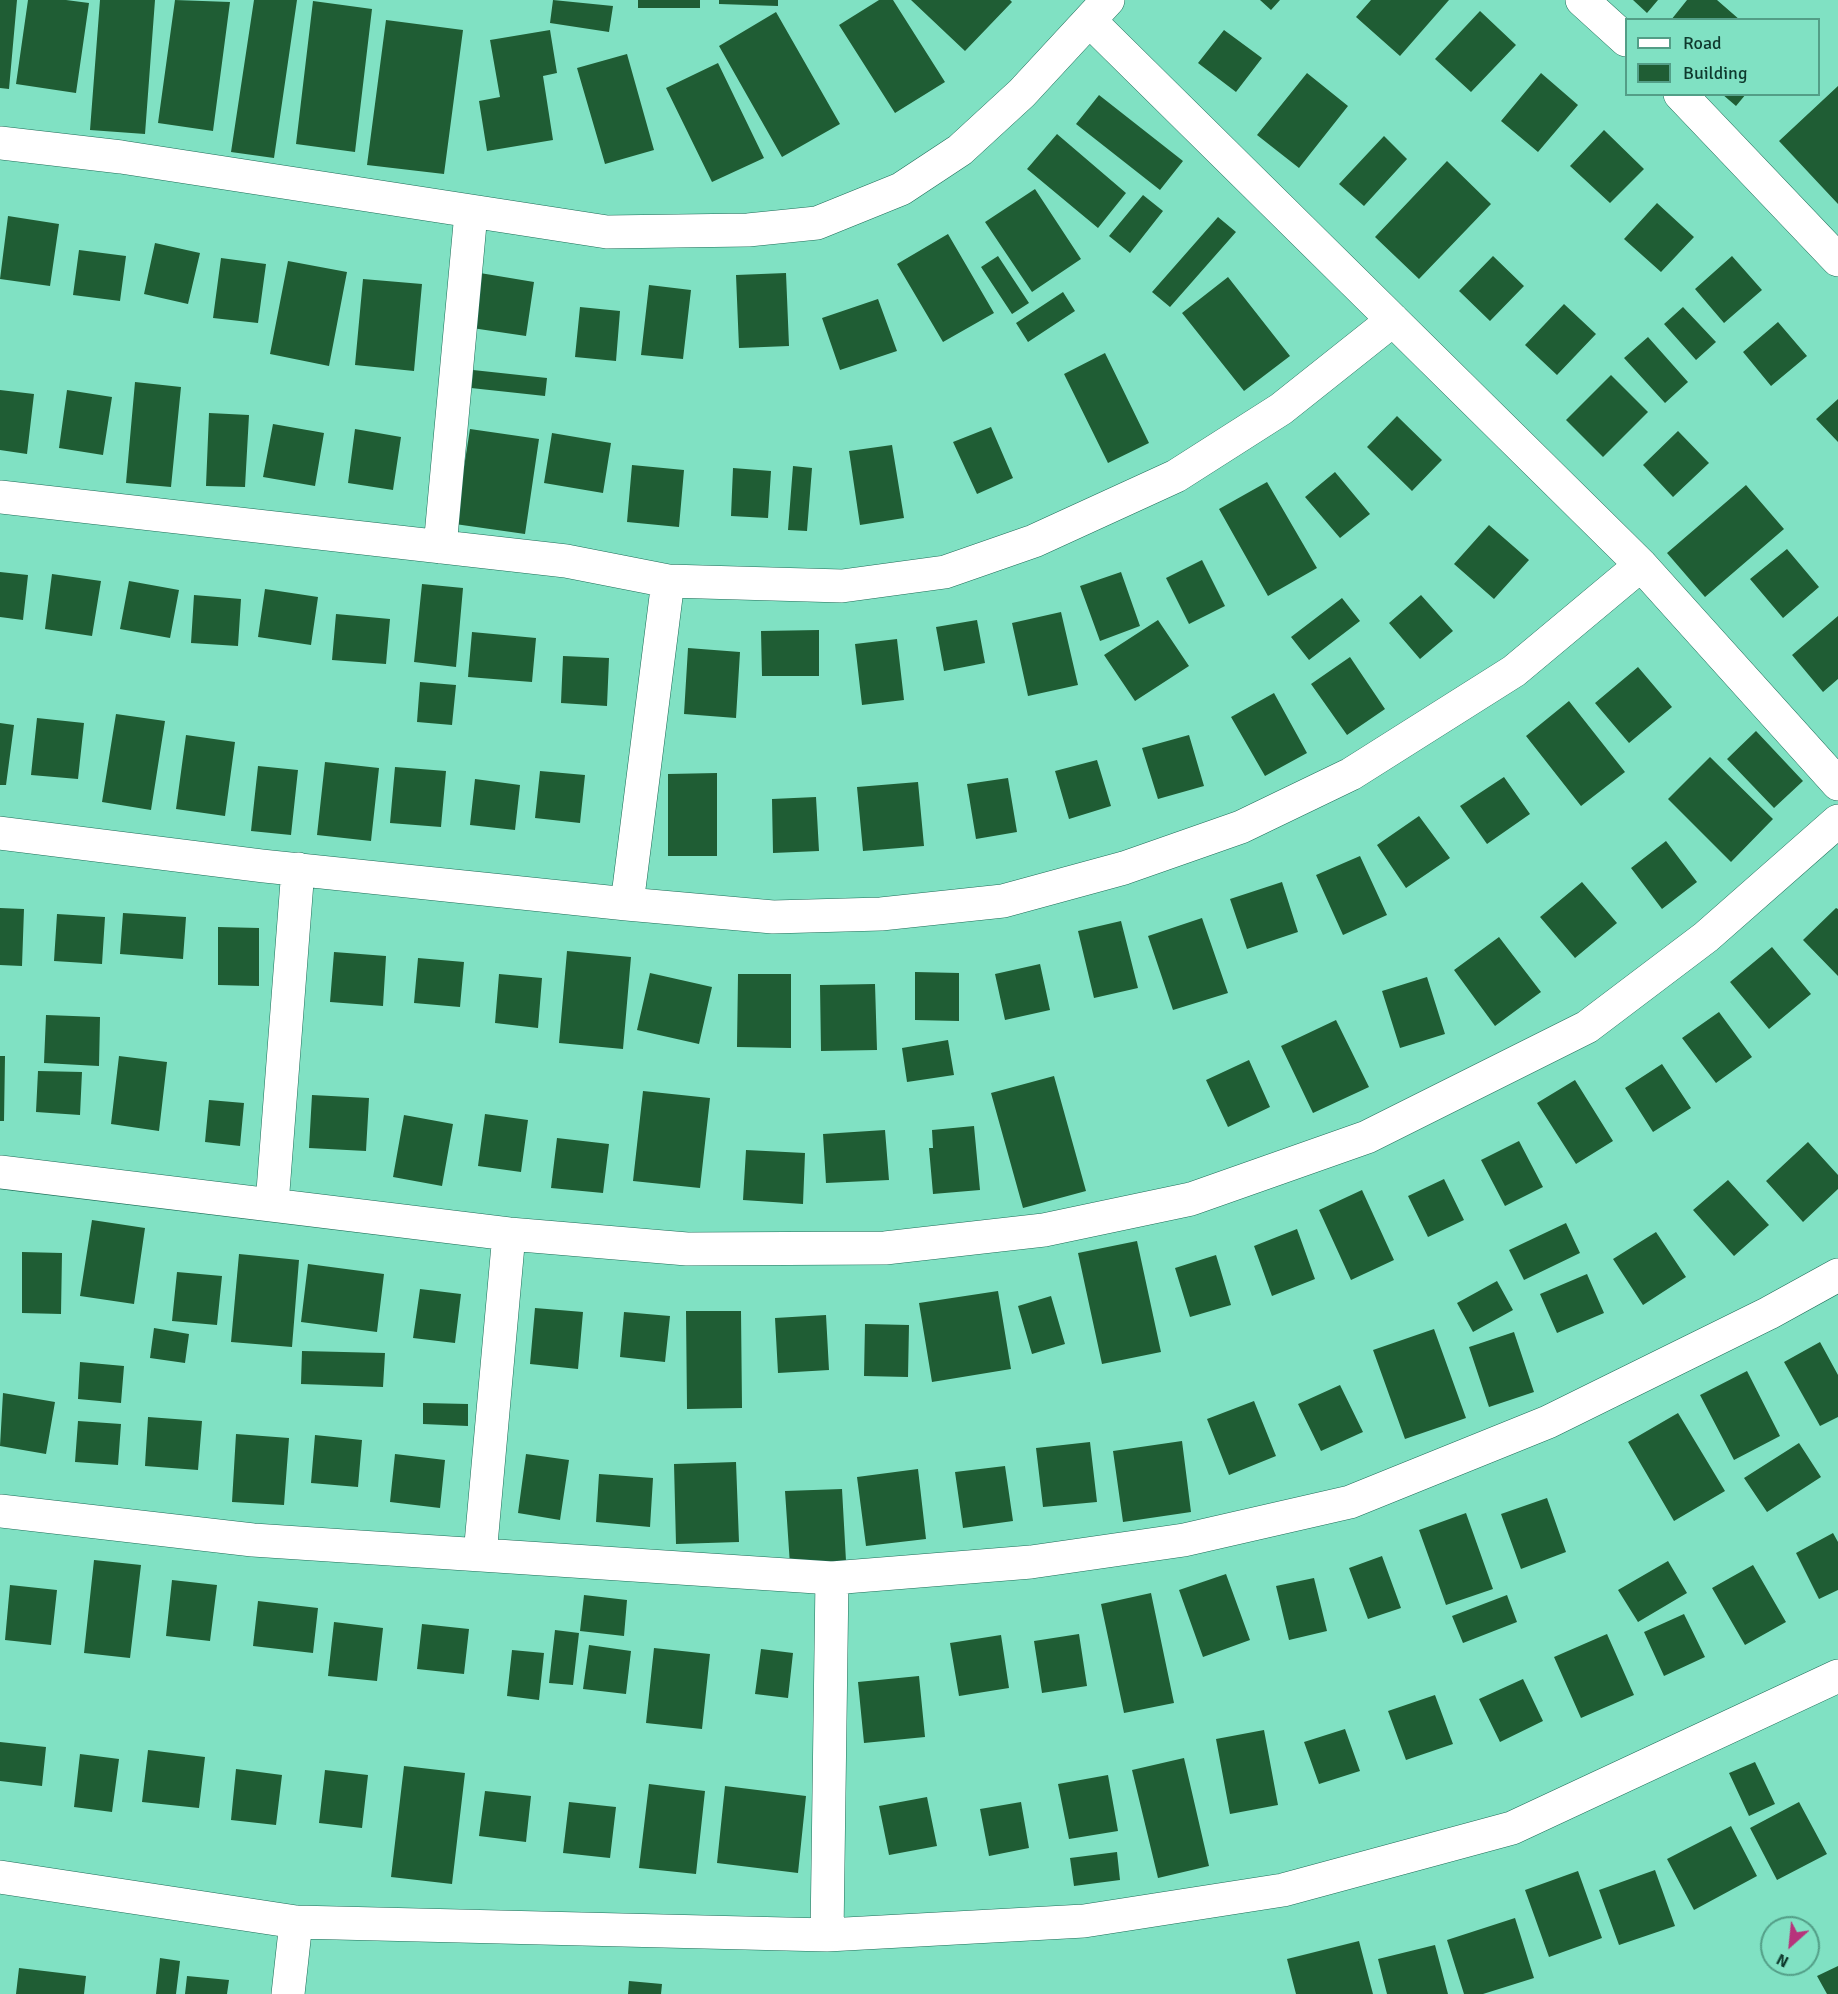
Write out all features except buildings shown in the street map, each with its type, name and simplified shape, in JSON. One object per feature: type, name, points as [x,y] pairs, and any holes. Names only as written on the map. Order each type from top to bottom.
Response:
[{"type":"street","points":[[1582,0],[1625,39]]},
{"type":"street","points":[[0,143],[121,157],[471,213],[607,231],[748,230],[817,223],[901,189],[960,150],[1022,93],[1099,11],[1393,320],[1641,565],[1838,784]]},
{"type":"street","points":[[1682,96],[1838,260]]},
{"type":"street","points":[[440,547],[471,213]]},
{"type":"street","points":[[0,497],[566,561],[668,580],[842,586],[945,572],[1034,541],[1176,477],[1281,409],[1393,320]]},
{"type":"street","points":[[0,833],[298,869],[627,904],[772,916],[881,914],[1003,901],[1124,868],[1241,827],[1351,774],[1514,671],[1641,565]]},
{"type":"street","points":[[627,904],[668,580]]},
{"type":"street","points":[[0,1172],[509,1234],[687,1249],[885,1248],[1044,1230],[1191,1199],[1366,1137],[1587,1027],[1706,937],[1838,821]]},
{"type":"street","points":[[272,1204],[298,869]]},
{"type":"street","points":[[480,1555],[509,1234]]},
{"type":"street","points":[[0,1511],[254,1540],[832,1578],[1031,1562],[1184,1540],[1350,1502],[1548,1422],[1769,1313],[1838,1275]]},
{"type":"street","points":[[827,1935],[832,1578]]},
{"type":"street","points":[[0,1877],[296,1922],[827,1935],[1084,1921],[1283,1890],[1512,1828],[1838,1676]]},
{"type":"street","points":[[288,1994],[296,1922]]}]
